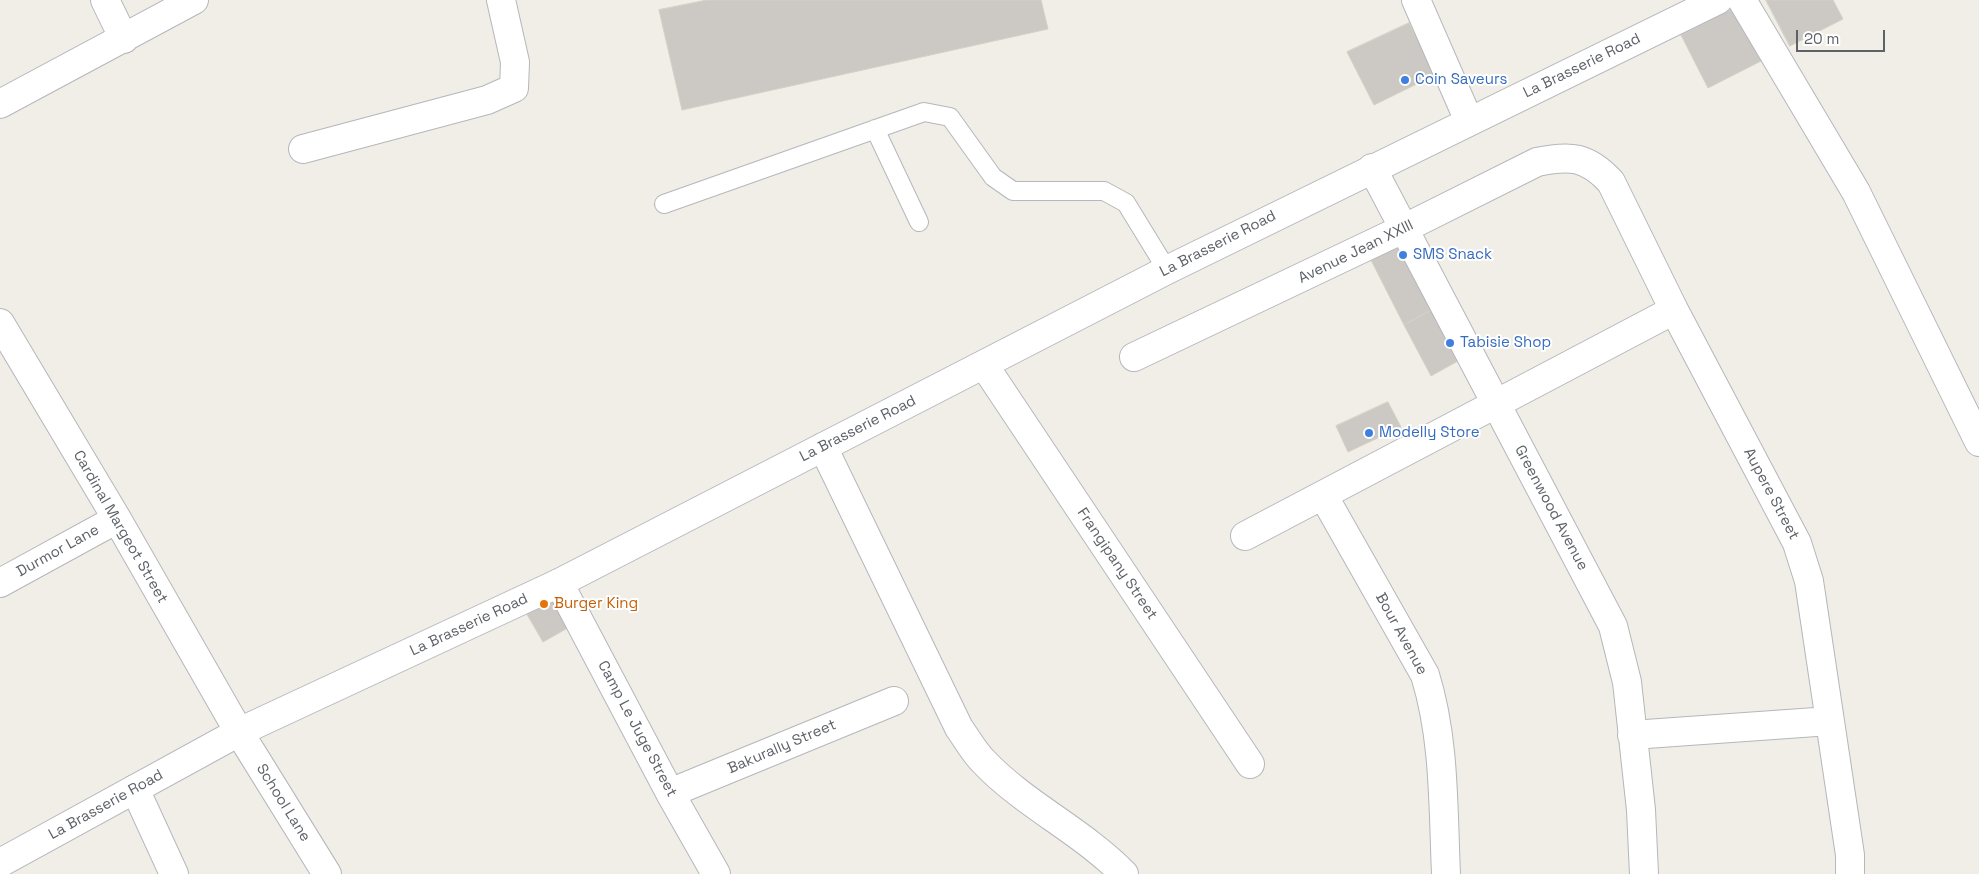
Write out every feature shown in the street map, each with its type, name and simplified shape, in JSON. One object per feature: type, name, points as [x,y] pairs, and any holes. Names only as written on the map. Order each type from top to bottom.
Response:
[{"type":"street","points":[[105,0],[124,39]]},
{"type":"street","points":[[0,104],[194,0]]},
{"type":"street","points":[[304,149],[486,100],[514,88],[515,62],[501,0]]},
{"type":"street","points":[[1416,0],[1469,121]]},
{"type":"street","name":"La Brasserie Road","points":[[0,863],[239,732],[559,583],[1167,270],[1718,0]]},
{"type":"street","points":[[1742,0],[1856,192],[1979,442]]},
{"type":"street","name":"Avenue Jean XXIII","points":[[1134,358],[1403,229],[1537,162],[1558,158],[1580,158]]},
{"type":"street","name":"Aupere Street","points":[[1580,158],[1598,167],[1611,182],[1674,310],[1797,543],[1809,581],[1854,868]]},
{"type":"street","name":"Greenwood Avenue","points":[[1372,168],[1613,626],[1627,682],[1641,810],[1644,874]]},
{"type":"street","points":[[1245,536],[1674,310]]},
{"type":"street","name":"Cardinal Margeot Street","points":[[3,335],[117,519],[239,732]]},
{"type":"street","name":"Frangipany Street","points":[[984,365],[1250,764]]},
{"type":"street","points":[[823,447],[959,728],[983,761],[1015,790],[1109,858],[1124,874]]},
{"type":"street","name":"Bour Avenue","points":[[1323,495],[1425,675],[1435,706],[1439,740],[1446,874]]},
{"type":"street","name":"Durmor Lane","points":[[0,583],[117,519]]},
{"type":"street","name":"Camp Le Juge Street","points":[[559,583],[670,794],[716,874]]},
{"type":"street","name":"Bakurally Street","points":[[670,794],[894,701]]},
{"type":"street","points":[[1632,735],[1830,721]]},
{"type":"street","name":"School Lane","points":[[239,732],[327,874]]},
{"type":"street","points":[[135,789],[174,874]]},
{"type":"lane","points":[[664,204],[924,112],[950,118],[993,177],[1014,191],[1104,191],[1126,202],[1167,270]]},
{"type":"lane","points":[[875,129],[919,222]]},
{"type":"building","points":[[707,0],[1041,0],[1048,29],[682,110],[659,10]]},
{"type":"building","points":[[1766,0],[1833,0],[1843,19],[1790,46]]},
{"type":"building","points":[[1734,8],[1761,61],[1708,88],[1681,35]]},
{"type":"building","points":[[1409,23],[1435,75],[1374,105],[1347,52]]},
{"type":"building","points":[[1401,245],[1436,308],[1404,325],[1371,260]]},
{"type":"building","points":[[1436,308],[1465,357],[1431,376],[1404,325]]},
{"type":"building","points":[[1388,402],[1401,427],[1348,452],[1336,426]]},
{"type":"building","points":[[551,587],[573,625],[543,642],[521,604]]},
{"type":"place","name":"Coin Saveurs","points":[[1405,80]]},
{"type":"place","name":"SMS Snack","points":[[1403,255]]},
{"type":"place","name":"Tabisie Shop","points":[[1450,343]]},
{"type":"place","name":"Modelly Store","points":[[1369,433]]},
{"type":"place","name":"Burger King","points":[[544,604]]}]
